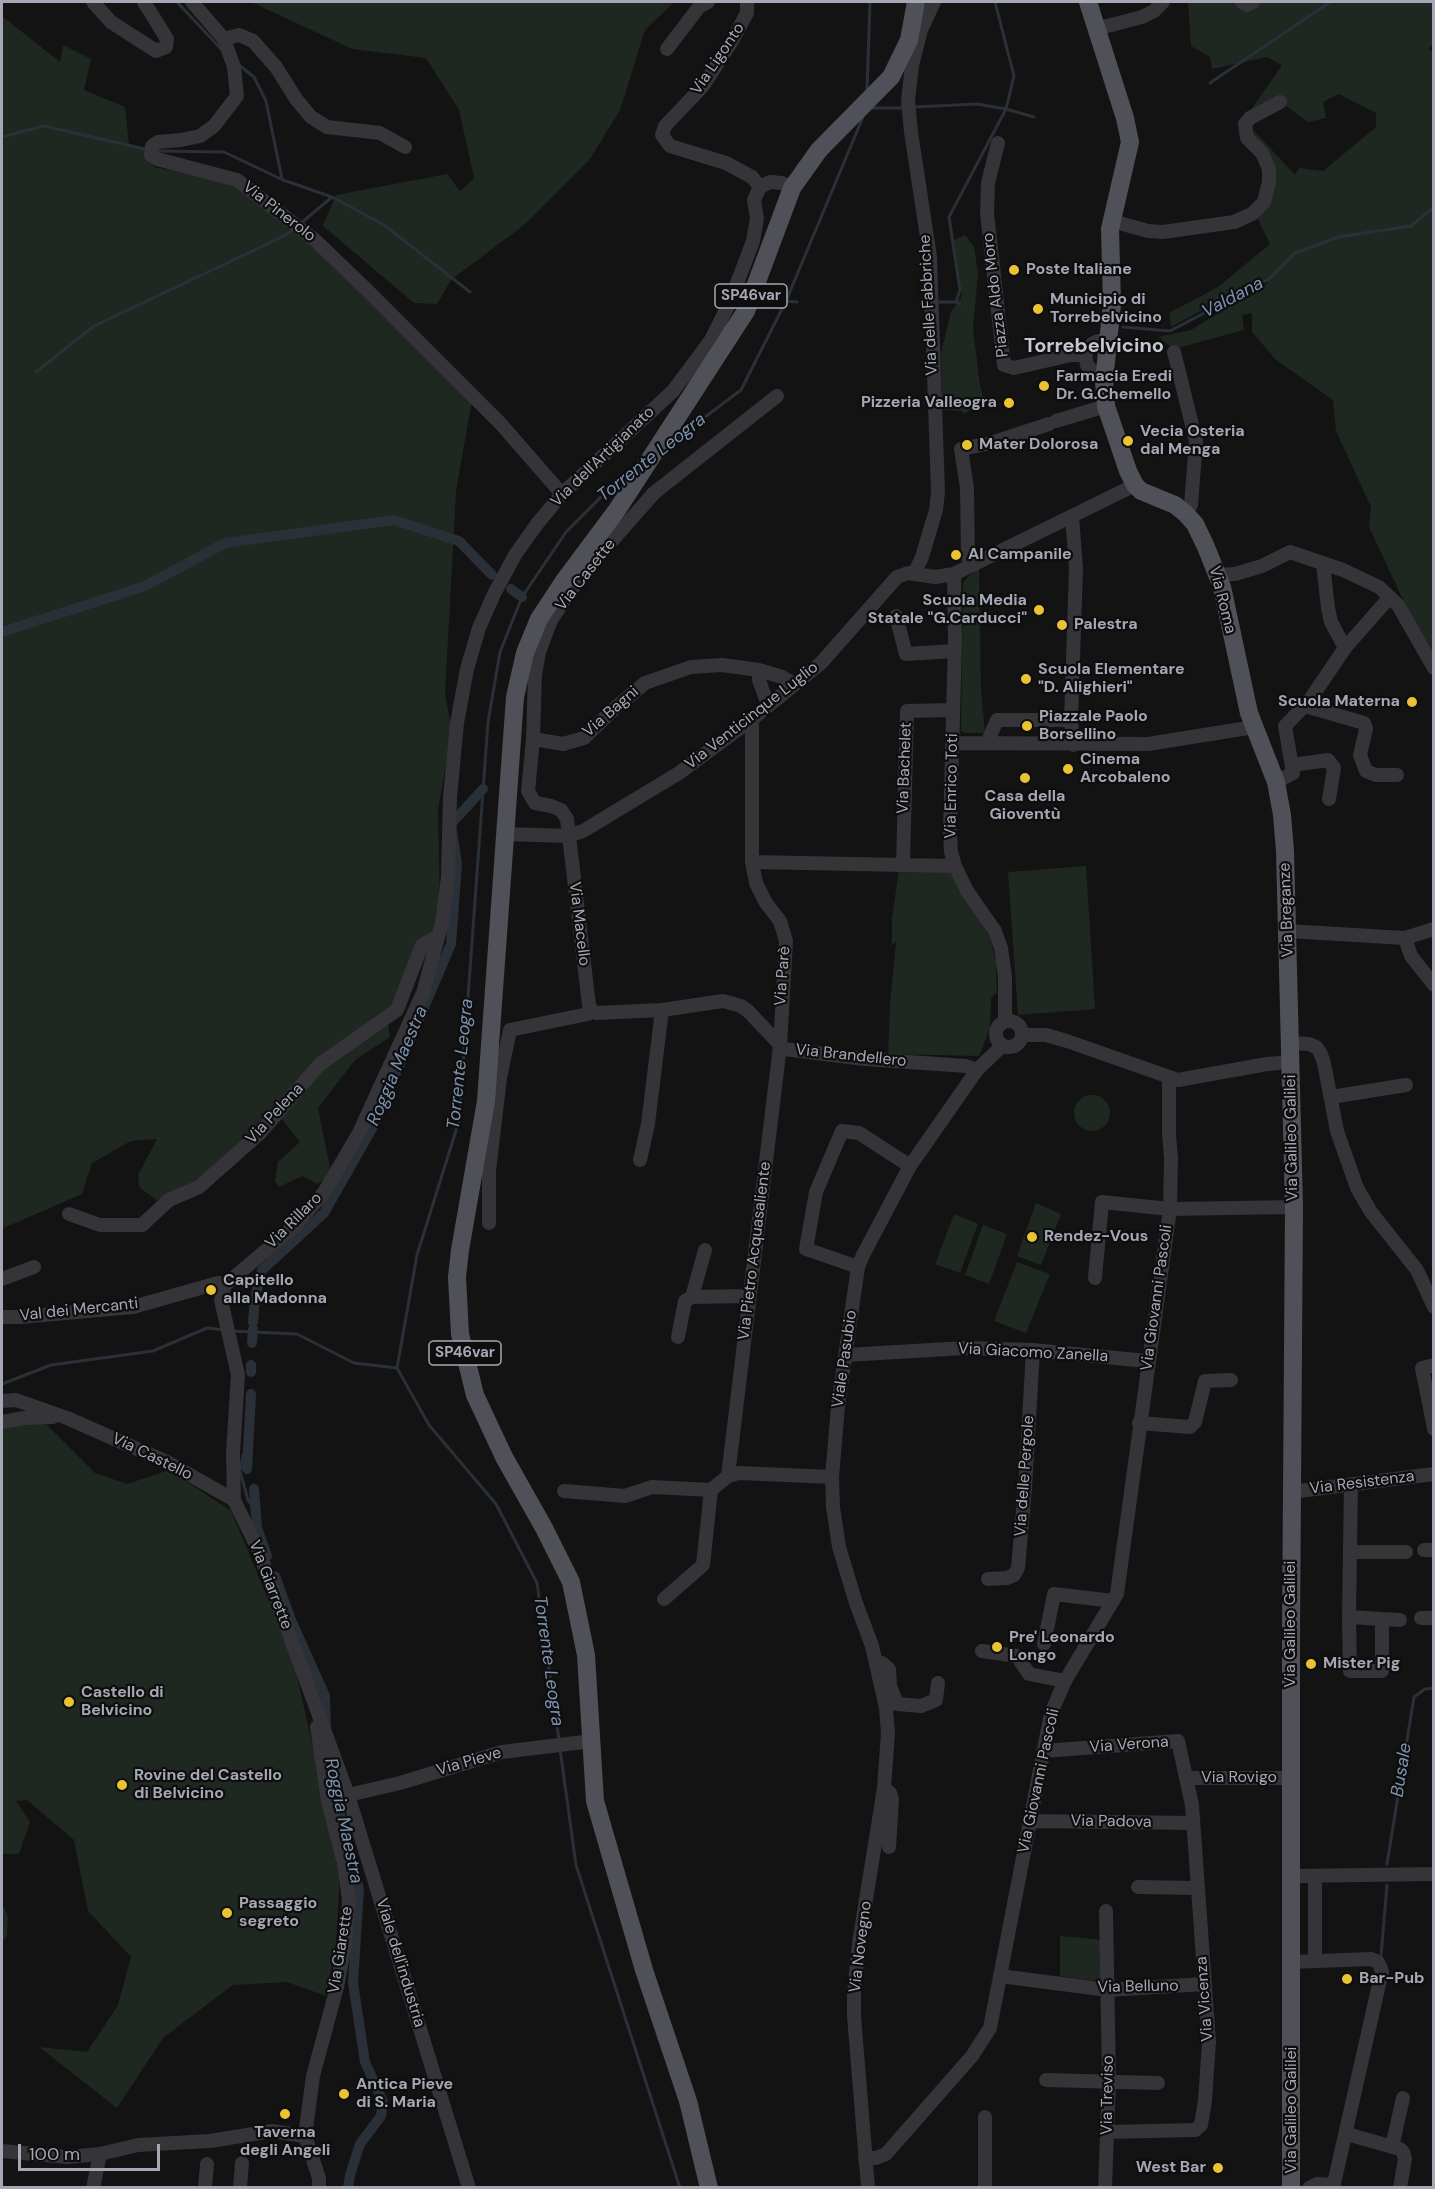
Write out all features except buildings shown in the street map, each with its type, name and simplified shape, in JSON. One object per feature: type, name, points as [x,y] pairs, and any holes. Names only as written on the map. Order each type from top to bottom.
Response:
[{"type":"main road","name":"SP46var","points":[[709,2187],[688,2101],[644,1970],[595,1801],[586,1655],[571,1582],[504,1457],[475,1395],[460,1334],[458,1277],[460,1250],[486,1101],[507,834],[515,697],[525,653],[539,619],[617,510],[746,311],[792,188],[810,160],[891,77],[909,40],[916,2]]},
{"type":"main road","points":[[1088,2],[1129,132],[1128,154],[1109,242],[1112,304],[1105,374],[1106,406],[1135,485]]},
{"type":"main road","name":"Via Roma","points":[[1135,485],[1141,491],[1170,502],[1195,524],[1218,574],[1249,712],[1268,759]]},
{"type":"main road","name":"Via Breganze","points":[[1268,759],[1276,782],[1285,851],[1291,1062]]},
{"type":"main road","name":"Via Galileo Galilei","points":[[1291,1062],[1294,1206],[1291,1492],[1291,1962],[1296,2187]]},
{"type":"street","points":[[93,2],[111,22],[156,51],[166,47],[166,39],[144,2]]},
{"type":"street","name":"Via Pinerolo","points":[[192,2],[224,39],[233,60],[237,96],[214,126],[200,136],[158,142],[151,150],[157,159],[237,180],[296,225],[368,290],[500,423],[562,494]]},
{"type":"street","points":[[667,49],[699,7],[708,2]]},
{"type":"street","name":"Via Ligonto","points":[[747,2],[747,13],[732,41],[703,86],[665,126],[662,135],[669,146],[726,163],[752,177],[760,187]]},
{"type":"street","name":"Via delle Fabbriche","points":[[914,574],[922,557],[936,510],[938,492],[930,257],[908,101],[912,65],[921,30],[934,2]]},
{"type":"street","points":[[1096,29],[1142,17],[1154,11],[1163,2]]},
{"type":"street","points":[[1242,2],[1247,5],[1253,2]]},
{"type":"street","points":[[224,39],[238,35],[253,41],[276,67],[296,99],[311,117],[327,127],[380,133],[405,147]]},
{"type":"street","points":[[1112,221],[1148,231],[1163,232],[1234,222],[1252,214],[1260,207],[1266,196],[1269,169],[1262,153],[1247,138],[1245,124],[1250,118],[1280,102]]},
{"type":"street","name":"Piazza Aldo Moro","points":[[998,143],[988,183],[987,213],[1004,365],[1014,368],[1071,355],[1085,355]]},
{"type":"street","points":[[760,187],[770,182],[782,183],[792,188]]},
{"type":"street","name":"Via dell'Artigianato","points":[[448,877],[450,797],[457,723],[467,669],[479,628],[515,555],[537,524],[562,494],[673,391],[711,340],[730,302],[753,241],[757,219],[754,200],[760,187]]},
{"type":"street","points":[[1105,374],[1092,370],[1087,365],[1085,355],[1092,344],[1098,341],[1108,342]]},
{"type":"street","points":[[1174,352],[1196,441],[1191,505],[1185,513]]},
{"type":"street","name":"Via Casette","points":[[568,836],[567,819],[561,810],[535,803],[528,791],[533,739],[535,675],[539,652],[551,620],[580,577],[654,493],[777,396]]},
{"type":"street","points":[[974,565],[968,558],[967,488],[961,449],[991,443],[1106,406]]},
{"type":"street","name":"Via Venticinque Luglio","points":[[507,834],[568,836],[583,831],[679,773],[752,719],[821,663],[897,577],[908,573],[935,577],[954,574],[1072,518],[1135,485]]},
{"type":"street","points":[[1072,518],[1076,568],[1071,720],[1077,745]]},
{"type":"street","points":[[1218,574],[1235,574],[1262,566],[1290,552],[1343,570],[1379,587],[1398,605],[1434,668]]},
{"type":"street","points":[[1323,564],[1328,608],[1345,648]]},
{"type":"street","name":"Via Enrico Toti","points":[[954,574],[955,651],[952,710],[951,852],[967,891],[995,931],[1001,948],[1005,976],[1005,1022]]},
{"type":"street","points":[[1276,782],[1293,773],[1285,726],[1307,704],[1345,648],[1389,598]]},
{"type":"street","points":[[896,616],[906,654],[955,651]]},
{"type":"street","name":"Via Bagni","points":[[533,739],[563,744],[584,738],[615,708],[645,684],[691,667],[722,665],[759,670],[782,677],[794,684]]},
{"type":"street","points":[[759,670],[760,686],[768,705]]},
{"type":"street","points":[[1307,704],[1364,723],[1366,729],[1360,755],[1366,771],[1376,775],[1397,775]]},
{"type":"street","name":"Via Bachelet","points":[[903,864],[900,831],[907,711],[952,710]]},
{"type":"street","name":"Via Parè","points":[[752,719],[752,862],[756,883],[766,903],[780,921],[786,941],[779,1027]]},
{"type":"street","points":[[987,743],[997,720],[1071,720]]},
{"type":"street","points":[[953,742],[1148,744],[1254,727]]},
{"type":"street","points":[[1292,765],[1328,760],[1334,768],[1329,799]]},
{"type":"street","name":"Via Macello","points":[[568,836],[589,1005],[592,1011]]},
{"type":"street","points":[[752,862],[955,866]]},
{"type":"street","name":"Via Rillaro","points":[[225,1285],[292,1228],[323,1194],[359,1133],[423,993],[442,923],[448,877]]},
{"type":"street","points":[[1287,931],[1405,938],[1434,929]]},
{"type":"street","name":"Via Pelena","points":[[69,1214],[100,1225],[142,1226],[169,1200],[199,1187],[260,1134],[320,1064],[397,1010],[422,945],[438,936]]},
{"type":"street","points":[[1405,938],[1411,956],[1434,985]]},
{"type":"street","name":"Via Brandellero","points":[[489,1223],[489,1171],[500,1078],[510,1030],[588,1014],[592,1011],[597,1013],[662,1010],[711,1001],[732,1002],[748,1011],[780,1046],[801,1052],[966,1066],[977,1070]]},
{"type":"street","points":[[640,1160],[648,1124],[662,1010]]},
{"type":"street","points":[[1002,1046],[995,1035],[998,1026],[1005,1022],[1017,1024],[1022,1035],[1046,1035],[1067,1041],[1169,1078],[1188,1079],[1291,1062]]},
{"type":"street","name":"Via Pietro Acquasaliente","points":[[728,1476],[780,1046],[779,1027]]},
{"type":"street","name":"Viale Pasubio","points":[[886,1708],[876,1664],[839,1547],[833,1507],[832,1477],[838,1406],[858,1267],[910,1166],[977,1070],[1002,1046],[1015,1046],[1022,1035]]},
{"type":"street","points":[[1290,1043],[1309,1044],[1318,1049],[1324,1063],[1340,1143],[1358,1188],[1371,1212],[1418,1270],[1434,1307]]},
{"type":"street","name":"Via Giovanni Pascoli","points":[[865,2157],[876,2158],[886,2154],[972,2056],[990,2028],[1051,1713],[1065,1680],[1117,1594],[1147,1360],[1170,1209],[1169,1078]]},
{"type":"street","points":[[1331,1097],[1406,1085]]},
{"type":"street","points":[[858,1267],[806,1249],[816,1192],[842,1131],[859,1133],[910,1166]]},
{"type":"street","points":[[1095,1278],[1102,1202],[1170,1209],[1294,1206]]},
{"type":"street","points":[[692,1298],[705,1250]]},
{"type":"street","points":[[2,1279],[34,1267]]},
{"type":"street","name":"Val dei Mercanti","points":[[2,1317],[133,1307],[218,1283],[225,1285]]},
{"type":"street","points":[[225,1285],[221,1299],[238,1375],[233,1453],[234,1500]]},
{"type":"street","points":[[678,1337],[685,1301],[692,1298],[749,1296]]},
{"type":"street","name":"Via Giacomo Zanella","points":[[846,1354],[965,1348],[1033,1350],[1147,1360]]},
{"type":"street","name":"Via delle Pergole","points":[[988,1579],[1007,1578],[1014,1575],[1018,1568],[1033,1350]]},
{"type":"street","points":[[1428,1366],[1434,1430]]},
{"type":"street","points":[[1139,1423],[1190,1427],[1195,1422],[1204,1381],[1231,1380]]},
{"type":"street","name":"Via Castello","points":[[2,1401],[16,1400],[67,1418],[169,1463],[234,1500]]},
{"type":"street","name":"Via Castello","points":[[2,1422],[24,1418],[67,1418]]},
{"type":"street","points":[[564,1491],[625,1496],[652,1486],[711,1490],[728,1476],[739,1473],[832,1477]]},
{"type":"street","name":"Via Resistenza","points":[[1291,1492],[1434,1474]]},
{"type":"street","points":[[1351,1484],[1350,1671],[1382,1671],[1382,1619]]},
{"type":"street","points":[[664,1599],[703,1565],[711,1490]]},
{"type":"street","name":"Via Giarrette","points":[[234,1500],[258,1549],[303,1671]]},
{"type":"street","points":[[1351,1552],[1406,1552]]},
{"type":"street","points":[[1044,1644],[1054,1593],[1113,1601]]},
{"type":"street","points":[[1349,1617],[1400,1620]]},
{"type":"street","points":[[982,1651],[1017,1656],[1029,1674],[1065,1680]]},
{"type":"street","points":[[876,1664],[882,1664],[889,1669],[890,1686],[897,1704],[921,1706],[936,1700],[938,1683]]},
{"type":"street","name":"Viale dell'industria","points":[[303,1671],[348,1795],[469,2187]]},
{"type":"street","name":"Via Giarette","points":[[305,2136],[313,2076],[337,1987],[350,1900],[344,1863],[328,1801],[310,1693]]},
{"type":"street","name":"Via Novegno","points":[[868,2187],[854,1993],[859,1943],[884,1788],[888,1733],[886,1708]]},
{"type":"street","name":"Via Pieve","points":[[348,1795],[400,1783],[502,1752],[592,1741]]},
{"type":"street","name":"Via Verona","points":[[1043,1751],[1178,1741],[1186,1778]]},
{"type":"street","name":"Via Rovigo","points":[[1186,1778],[1292,1778]]},
{"type":"street","name":"Via Vicenza","points":[[1108,2132],[1195,2130],[1200,2125],[1205,2101],[1209,2042],[1192,1823],[1186,1778]]},
{"type":"street","points":[[884,1788],[890,1793],[892,1800],[889,1847]]},
{"type":"street","name":"Via Padova","points":[[1029,1821],[1192,1823]]},
{"type":"street","points":[[1292,1876],[1434,1874]]},
{"type":"street","points":[[1315,1876],[1315,1960]]},
{"type":"street","points":[[1138,1887],[1197,1888]]},
{"type":"street","name":"Via Treviso","points":[[1104,2187],[1109,2080],[1106,1911]]},
{"type":"street","points":[[1291,1962],[1371,1959],[1378,1962],[1382,1971],[1334,2186],[1317,2184],[1296,2187]]},
{"type":"street","name":"Via Belluno","points":[[1000,1976],[1107,1997],[1204,1984]]},
{"type":"street","points":[[1046,2080],[1158,2083]]},
{"type":"street","points":[[1392,2147],[1403,2098]]},
{"type":"street","points":[[984,2187],[985,2117]]},
{"type":"street","points":[[2,2151],[67,2157],[100,2154],[138,2145],[210,2141],[272,2131],[305,2136],[319,2178],[319,2187]]},
{"type":"street","points":[[1347,2134],[1400,2149],[1405,2159],[1400,2187]]},
{"type":"street","points":[[93,2187],[100,2154]]},
{"type":"street","points":[[240,2187],[242,2163]]},
{"type":"street","points":[[205,2187],[207,2164]]},
{"type":"shaded area","points":[[251,2],[674,2],[645,30],[620,110],[590,159],[524,225],[451,280],[437,304],[414,303],[323,226],[336,195],[447,174],[460,191],[474,178],[459,110],[426,58],[352,49]]},
{"type":"shaded area","points":[[1188,2],[1433,2],[1433,44],[1428,49],[1434,53],[1433,664],[1369,527],[1371,507],[1336,431],[1333,400],[1276,360],[1252,332],[1252,313],[1242,315],[1244,330],[1174,349],[1158,337],[1191,330],[1269,282],[1259,279],[1171,327],[1169,313],[1218,287],[1270,244],[1254,211],[1268,169],[1245,121],[1295,175],[1299,168],[1323,171],[1376,127],[1376,113],[1339,94],[1323,102],[1326,118],[1308,122],[1278,100],[1248,114],[1282,65],[1267,57],[1212,69],[1210,57],[1191,46]]},
{"type":"shaded area","points":[[2,16],[60,62],[63,45],[91,59],[84,90],[125,107],[129,146],[144,150],[154,167],[228,181],[306,238],[472,400],[456,491],[445,695],[452,731],[438,809],[440,906],[431,951],[410,964],[392,1013],[309,1067],[250,1148],[159,1202],[139,1187],[138,1175],[157,1139],[131,1141],[92,1163],[82,1194],[2,1230]]},
{"type":"shaded area","points":[[965,235],[974,247],[978,273],[973,328],[984,401],[964,414],[962,411],[944,410],[941,402],[941,353],[951,312],[962,296],[954,240]]},
{"type":"shaded area","points":[[979,568],[981,691],[985,732],[965,733],[961,731],[963,583]]},
{"type":"shaded area","points":[[1086,866],[1095,1009],[1018,1015],[1008,872]]},
{"type":"shaded area","points":[[899,869],[945,870],[952,874],[990,937],[996,963],[997,992],[991,998],[990,1028],[979,1056],[888,1054],[896,942],[892,945],[892,919]]},
{"type":"shaded area","points":[[388,1022],[390,1037],[355,1060],[318,1108],[330,1168],[325,1178],[318,1184],[302,1176],[279,1187],[275,1181],[278,1162],[300,1142],[281,1118],[307,1076]]},
{"type":"shaded area","points":[[1092,1095],[1105,1100],[1110,1113],[1105,1126],[1092,1131],[1079,1126],[1074,1113],[1079,1100]]},
{"type":"shaded area","points":[[1036,1203],[1061,1214],[1041,1265],[1017,1256]]},
{"type":"shaded area","points":[[954,1214],[978,1224],[960,1273],[935,1264]]},
{"type":"shaded area","points":[[983,1225],[1007,1234],[989,1284],[965,1275]]},
{"type":"shaded area","points":[[1017,1262],[1050,1274],[1026,1333],[994,1321]]},
{"type":"shaded area","points":[[40,1418],[95,1473],[127,1484],[169,1470],[231,1511],[293,1658],[340,1869],[336,1945],[326,1996],[287,1982],[233,1985],[163,2038],[117,2108],[39,2047],[87,2052],[118,2005],[131,1957],[88,1911],[74,1840],[27,1800],[16,1801],[30,1822],[19,1854],[2,1854],[2,1423]]},
{"type":"shaded area","points":[[2,1903],[8,1917],[7,1936],[2,1942]]},
{"type":"shaded area","points":[[1060,1936],[1104,1940],[1105,1982],[1060,1976]]},
{"type":"waterway","points":[[177,2],[221,49]]},
{"type":"waterway","name":"Torrente Leogra","points":[[867,90],[870,2]]},
{"type":"waterway","points":[[956,302],[960,290],[949,217],[1006,109],[1014,76],[995,2]]},
{"type":"waterway","points":[[1210,83],[1330,2]]},
{"type":"waterway","points":[[239,65],[254,77],[266,101],[282,179]]},
{"type":"waterway","points":[[914,107],[977,104],[1034,117]]},
{"type":"waterway","points":[[871,108],[904,108]]},
{"type":"waterway","name":"Torrente Leogra","points":[[669,444],[741,390],[786,301],[863,117]]},
{"type":"waterway","points":[[2,137],[44,126],[149,150]]},
{"type":"waterway","points":[[155,151],[224,152],[283,180],[332,197],[384,225],[470,292]]},
{"type":"waterway","points":[[300,224],[332,197]]},
{"type":"waterway","name":"Valdana","points":[[1123,327],[1170,331],[1269,279],[1295,253],[1338,237],[1411,226],[1434,207]]},
{"type":"waterway","points":[[36,372],[94,326],[293,230]]},
{"type":"waterway","name":"Valdana","points":[[786,301],[797,302]]},
{"type":"waterway","name":"Valdana","points":[[936,302],[960,304]]},
{"type":"waterway","name":"Torrente Leogra","points":[[559,1740],[537,1583],[496,1504],[429,1425],[397,1368],[417,1255],[459,1121],[488,722],[500,652],[522,597],[566,532],[607,491],[633,471]]},
{"type":"waterway","points":[[2,632],[145,586],[225,543],[394,520],[459,541],[492,575]]},
{"type":"waterway","points":[[511,589],[522,597]]},
{"type":"waterway","name":"Roggia Maestra","points":[[253,1322],[255,1297],[262,1270],[324,1213],[374,1125],[451,944],[457,864],[451,824],[483,789]]},
{"type":"waterway","points":[[2,1384],[51,1365],[153,1351],[207,1328],[225,1330]]},
{"type":"waterway","name":"Roggia Maestra","points":[[252,1343],[253,1329]]},
{"type":"waterway","points":[[231,1331],[297,1334],[354,1363],[397,1368]]},
{"type":"waterway","name":"Roggia Maestra","points":[[251,1365],[251,1372]]},
{"type":"waterway","name":"Roggia Maestra","points":[[247,1469],[251,1394]]},
{"type":"waterway","points":[[248,1447],[243,1456],[240,1471],[248,1500],[255,1509]]},
{"type":"waterway","name":"Roggia Maestra","points":[[254,1489],[257,1528],[267,1556]]},
{"type":"waterway","name":"Roggia Maestra","points":[[275,1576],[291,1620],[325,1696],[326,1728]]},
{"type":"waterway","name":"Busale","points":[[1387,1864],[1414,1697],[1425,1689],[1434,1688]]},
{"type":"waterway","name":"Torrente Leogra","points":[[560,1749],[576,1865],[680,2188]]},
{"type":"waterway","name":"Roggia Maestra","points":[[329,1770],[359,1889],[353,1983],[365,2062],[383,2102],[381,2116],[360,2144],[348,2188]]},
{"type":"waterway","name":"Busale","points":[[1381,1956],[1387,1885]]},
{"type":"place","name":"Poste Italiane","points":[[1014,270]]},
{"type":"place","name":"Municipio di Torrebelvicino","points":[[1038,309]]},
{"type":"place","name":"Farmacia Eredi Dr. G.Chemello","points":[[1044,386]]},
{"type":"place","name":"Pizzeria Valleogra","points":[[1009,403]]},
{"type":"place","name":"Vecia Osteria dal Menga","points":[[1128,441]]},
{"type":"place","name":"Mater Dolorosa","points":[[967,445]]},
{"type":"place","name":"Al Campanile","points":[[956,555]]},
{"type":"place","name":"Scuola Media Statale \"G.Carducci\"","points":[[1039,610]]},
{"type":"place","name":"Palestra","points":[[1062,625]]},
{"type":"place","name":"Scuola Elementare \"D. Alighieri\"","points":[[1026,679]]},
{"type":"place","name":"Scuola Materna","points":[[1412,702]]},
{"type":"place","name":"Piazzale Paolo Borsellino","points":[[1027,726]]},
{"type":"place","name":"Cinema Arcobaleno","points":[[1068,769]]},
{"type":"place","name":"Casa della Gioventù","points":[[1025,778]]},
{"type":"place","name":"Rendez-Vous","points":[[1032,1237]]},
{"type":"place","name":"Capitello alla Madonna","points":[[211,1290]]},
{"type":"place","name":"Pre' Leonardo Longo","points":[[997,1647]]},
{"type":"place","name":"Mister Pig","points":[[1311,1664]]},
{"type":"place","name":"Castello di Belvicino","points":[[69,1702]]},
{"type":"place","name":"Rovine del Castello di Belvicino","points":[[122,1785]]},
{"type":"place","name":"Passaggio segreto","points":[[227,1913]]},
{"type":"place","name":"Bar-Pub","points":[[1347,1979]]},
{"type":"place","name":"Antica Pieve di S. Maria","points":[[344,2094]]},
{"type":"place","name":"Taverna degli Angeli","points":[[285,2114]]},
{"type":"place","name":"West Bar","points":[[1218,2168]]},
{"type":"district","name":"Torrebelvicino","points":[[1094,347]]}]
